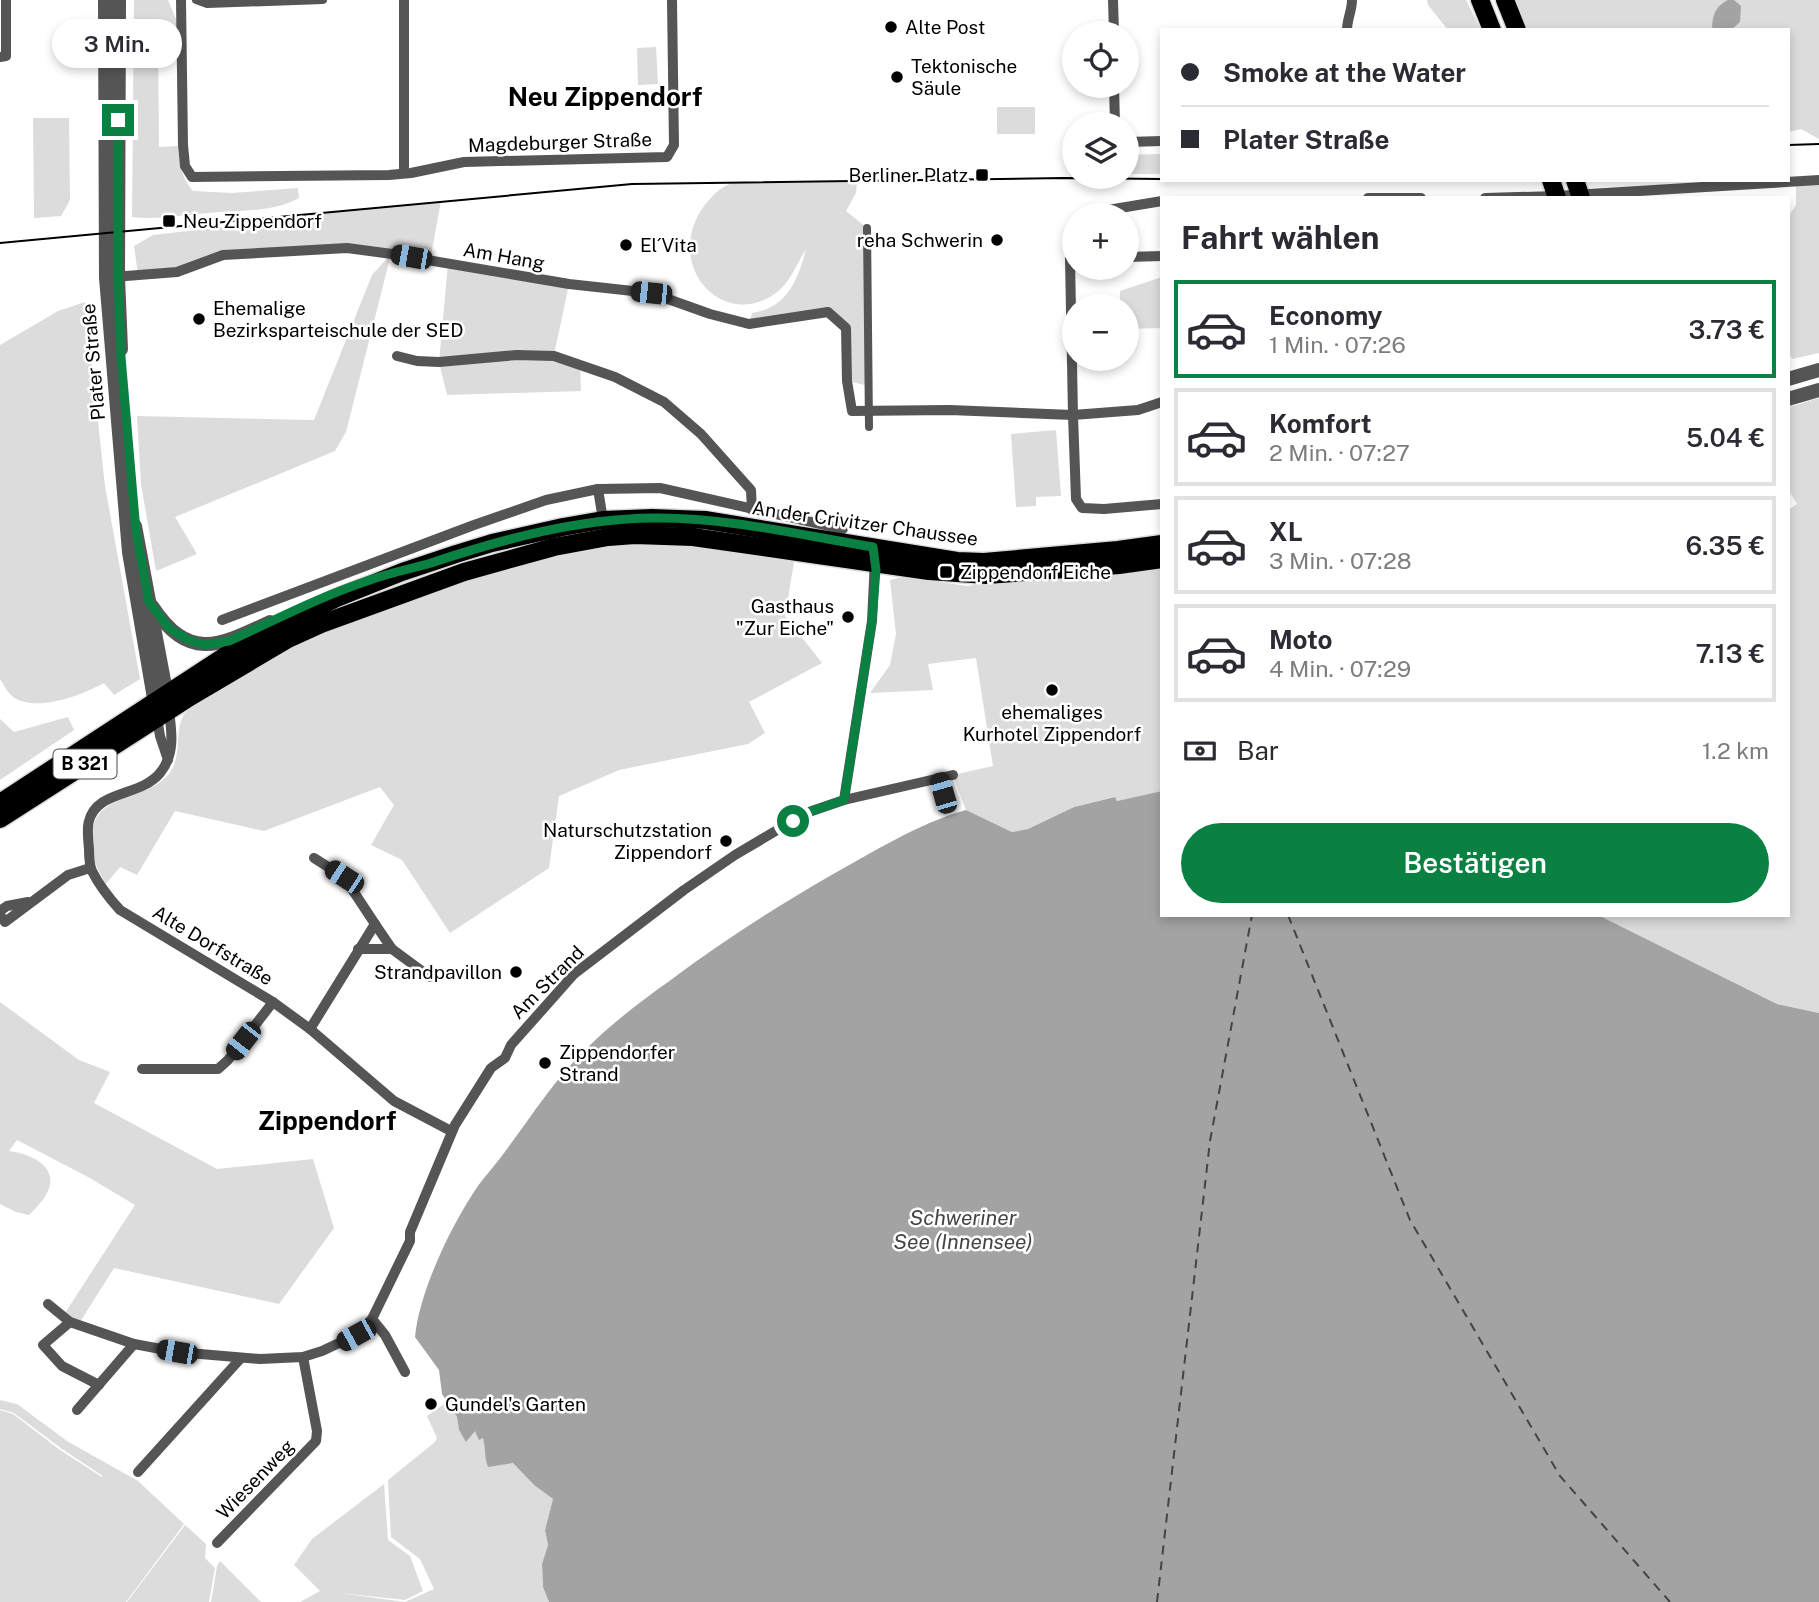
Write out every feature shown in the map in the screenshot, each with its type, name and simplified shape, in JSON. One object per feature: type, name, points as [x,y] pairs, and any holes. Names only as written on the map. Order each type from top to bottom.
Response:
[{"type":"main road","points":[[1480,0],[1491,28]]},
{"type":"main road","points":[[1505,0],[1516,28]]},
{"type":"main road","name":"An der Crivitzer Chaussee","points":[[0,819],[162,706],[225,656],[301,614],[401,572],[492,543],[603,520],[652,518],[705,520],[957,574],[987,575],[1160,559]]},
{"type":"main road","name":"An der Crivitzer Chaussee","points":[[0,803],[162,706],[321,624],[464,572],[554,547],[608,537],[663,535],[874,555],[984,562],[1160,544]]},
{"type":"street","points":[[0,57],[6,57],[6,0]]},
{"type":"street","name":"Plater Straße","points":[[105,0],[112,277],[129,552],[162,706]]},
{"type":"street","name":"Plater Straße","points":[[119,0],[112,277],[136,531],[149,602],[162,706]]},
{"type":"street","name":"Magdeburger Straße","points":[[181,0],[185,166],[192,177],[404,173],[464,162],[667,157],[674,145],[672,0]]},
{"type":"street","points":[[196,0],[207,5],[323,0]]},
{"type":"street","points":[[404,0],[404,173]]},
{"type":"street","points":[[1113,0],[1114,21]]},
{"type":"street","points":[[1347,28],[1352,0]]},
{"type":"street","points":[[1139,142],[1160,141]]},
{"type":"street","points":[[1790,181],[1819,180]]},
{"type":"street","points":[[1505,196],[1555,191],[1775,182]]},
{"type":"street","points":[[1139,205],[1160,201]]},
{"type":"street","points":[[866,228],[874,410],[869,426]]},
{"type":"street","name":"Am Hang","points":[[112,277],[177,272],[223,255],[347,248],[559,283],[651,293],[709,314],[749,324],[828,312],[846,328],[847,381],[852,411],[874,410]]},
{"type":"street","points":[[1139,257],[1160,256]]},
{"type":"street","points":[[1070,280],[1076,499],[1082,508],[1160,504]]},
{"type":"street","points":[[397,356],[417,361],[439,362],[517,355],[554,356],[615,377],[664,402],[701,434],[751,490],[751,510],[843,529]]},
{"type":"street","points":[[1790,378],[1819,370]]},
{"type":"street","points":[[1790,398],[1819,390]]},
{"type":"street","points":[[874,410],[1073,415],[1138,410],[1160,403]]},
{"type":"street","name":"An der Crivitzer Chaussee","points":[[222,620],[546,500],[598,489],[660,488],[751,510]]},
{"type":"street","points":[[598,489],[603,520]]},
{"type":"street","points":[[844,800],[872,621],[874,555]]},
{"type":"street","name":"B 321","points":[[149,602],[159,617],[184,638],[196,644],[217,644],[348,588],[401,572]]},
{"type":"street","name":"Alte Dorfstraße","points":[[162,706],[160,736],[168,760],[156,778],[106,800],[91,813],[87,826],[90,868],[103,890],[120,910],[273,1002],[310,1029],[394,1101],[451,1131]]},
{"type":"street","name":"Am Strand","points":[[372,1319],[410,1241],[410,1232],[451,1131],[491,1068],[505,1058],[511,1045],[574,974],[653,912],[735,855],[806,813],[844,800],[953,775]]},
{"type":"street","points":[[938,778],[943,793]]},
{"type":"street","points":[[314,858],[344,877],[392,948],[430,977]]},
{"type":"street","points":[[0,914],[5,922],[68,876],[90,868]]},
{"type":"street","points":[[310,1029],[375,924]]},
{"type":"street","points":[[358,949],[392,948]]},
{"type":"street","points":[[142,1069],[218,1069],[273,1002]]},
{"type":"street","points":[[48,1304],[70,1322],[134,1344],[177,1352],[241,1358],[303,1357],[338,1345],[356,1335],[372,1319],[385,1335],[405,1372]]},
{"type":"street","points":[[70,1322],[43,1345],[62,1366],[99,1385]]},
{"type":"street","points":[[77,1410],[134,1344]]},
{"type":"street","name":"Wiesenweg","points":[[217,1543],[316,1441],[317,1431],[303,1357]]},
{"type":"street","points":[[138,1472],[241,1358]]},
{"type":"shaded area","points":[[134,0],[168,0],[181,31],[158,31],[159,147],[178,146],[181,170],[193,191],[232,193],[298,188],[299,198],[278,206],[254,210],[160,218],[132,217]]},
{"type":"shaded area","points":[[1427,0],[1466,0],[1480,28],[1446,28]]},
{"type":"shaded area","points":[[1514,0],[1819,0],[1819,139],[1801,129],[1790,132],[1790,28],[1526,28]]},
{"type":"shaded area","points":[[656,47],[658,84],[638,85],[637,48]]},
{"type":"shaded area","points":[[997,107],[1035,107],[1035,134],[997,134]]},
{"type":"shaded area","points":[[33,118],[69,118],[70,200],[61,216],[34,218]]},
{"type":"shaded area","points":[[1160,154],[1160,174],[1139,174],[1139,155]]},
{"type":"shaded area","points":[[1819,180],[1819,353],[1792,359],[1790,214],[1796,205],[1796,182]]},
{"type":"shaded area","points":[[857,182],[856,193],[846,211],[867,228],[869,386],[847,381],[846,328],[828,312],[749,324],[752,313],[774,305],[789,291],[795,282],[806,249],[789,278],[776,293],[756,303],[736,304],[718,298],[704,286],[694,269],[690,250],[693,228],[704,206],[716,192],[732,183]]},
{"type":"shaded area","points":[[441,201],[430,261],[347,248],[223,255],[177,272],[138,275],[134,246],[153,235],[267,222],[266,218]]},
{"type":"shaded area","points":[[391,254],[346,432],[335,451],[175,517],[197,554],[156,571],[141,484],[137,416],[314,420],[372,275]]},
{"type":"shaded area","points":[[448,264],[569,284],[554,355],[580,364],[581,391],[447,395],[439,362]]},
{"type":"shaded area","points":[[1160,278],[1160,328],[1139,329],[1139,294],[1120,294],[1120,291]]},
{"type":"shaded area","points":[[85,302],[105,486],[140,679],[114,695],[104,683],[72,697],[34,703],[13,697],[0,679],[0,345],[58,311]]},
{"type":"shaded area","points":[[1819,398],[1819,1013],[1777,1004],[1602,917],[1790,917],[1790,509],[1797,504],[1790,493],[1790,407]]},
{"type":"shaded area","points":[[1056,430],[1061,496],[1036,497],[1036,506],[1016,507],[1011,434]]},
{"type":"shaded area","points":[[662,541],[795,556],[785,616],[822,663],[749,702],[765,733],[748,744],[619,770],[559,796],[549,868],[450,933],[402,860],[371,845],[394,805],[380,787],[264,831],[175,811],[137,875],[120,867],[106,884],[94,855],[95,821],[111,804],[157,784],[171,771],[176,757],[181,721],[193,703],[301,641],[467,577],[608,543]]},
{"type":"shaded area","points":[[1160,566],[1160,791],[1117,801],[1114,797],[1074,807],[1028,829],[1012,832],[966,810],[953,775],[993,766],[976,658],[928,664],[933,690],[870,693],[890,665],[896,634],[890,580],[902,577],[968,586]]},
{"type":"shaded area","points":[[68,717],[74,730],[0,780],[0,719],[14,732]]},
{"type":"shaded area","points":[[0,1002],[79,1060],[110,1072],[94,1103],[217,1169],[313,1159],[334,1228],[279,1304],[114,1268],[80,1322],[72,1320],[65,1313],[135,1205],[17,1140],[9,1151],[27,1156],[43,1165],[48,1171],[49,1188],[29,1215],[0,1204]]},
{"type":"shaded area","points":[[0,1400],[17,1404],[67,1441],[138,1481],[184,1524],[126,1602],[0,1602],[0,1410],[13,1414],[60,1450],[103,1476],[14,1413],[0,1409]]},
{"type":"shaded area","points":[[447,1402],[457,1417],[459,1430],[466,1441],[475,1430],[483,1437],[486,1448],[513,1463],[534,1485],[553,1499],[545,1530],[548,1545],[542,1564],[543,1587],[549,1602],[405,1602],[434,1589],[420,1559],[391,1537],[388,1480],[435,1442],[437,1438],[427,1416]]},
{"type":"shaded area","points":[[384,1484],[388,1540],[410,1556],[423,1591],[405,1600],[339,1593],[405,1602],[300,1602],[320,1591],[294,1565],[312,1539]]},
{"type":"shaded area","points":[[185,1525],[206,1544],[205,1558],[215,1568],[209,1602],[127,1602]]},
{"type":"shaded area","points":[[220,1561],[260,1601],[262,1602],[211,1602]]},
{"type":"water","points":[[1734,0],[1741,6],[1740,22],[1733,28],[1712,27],[1713,18],[1720,5]]},
{"type":"water","name":"Schweriner See (Innensee)","points":[[1160,791],[1160,917],[1602,917],[1777,1004],[1819,1013],[1819,1602],[549,1602],[543,1587],[542,1564],[548,1545],[545,1530],[553,1499],[534,1485],[513,1463],[488,1467],[483,1438],[479,1440],[475,1431],[466,1442],[459,1430],[457,1417],[442,1394],[439,1370],[415,1337],[428,1283],[454,1227],[476,1189],[563,1073],[596,1040],[636,1005],[787,901],[913,831],[966,810],[1012,832],[1028,829],[1074,807],[1115,797],[1117,801]]},
{"type":"ferry route","points":[[1157,1602],[1210,1141],[1252,917]]},
{"type":"ferry route","points":[[1289,917],[1410,1220],[1560,1476],[1670,1602]]},
{"type":"tram line","points":[[1790,145],[1819,144]]},
{"type":"tram line","points":[[0,243],[632,184],[1160,179]]},
{"type":"place","name":"Alte Post","points":[[891,27]]},
{"type":"place","name":"Tektonische Säule","points":[[897,77]]},
{"type":"place","name":"Berliner Platz","points":[[982,175]]},
{"type":"place","name":"Neu Zippendorf","points":[[169,221]]},
{"type":"place","name":"reha Schwerin","points":[[997,240]]},
{"type":"place","name":"El´Vita","points":[[626,245]]},
{"type":"place","name":"Ehemalige Bezirksparteischule der SED","points":[[199,319]]},
{"type":"place","name":"Zippendorf Eiche","points":[[946,572]]},
{"type":"place","name":"Gasthaus \"Zur Eiche\"","points":[[848,617]]},
{"type":"place","name":"ehemaliges Kurhotel Zippendorf","points":[[1052,690]]},
{"type":"place","name":"Naturschutzstation Zippendorf","points":[[726,841]]},
{"type":"place","name":"Strandpavillon","points":[[516,972]]},
{"type":"place","name":"Zippendorfer Strand","points":[[545,1063]]},
{"type":"place","name":"Gundel's Garten","points":[[431,1404]]},
{"type":"district","name":"Neu Zippendorf","points":[[605,97]]},
{"type":"district","name":"Zippendorf","points":[[327,1121]]},
{"type":"route","points":[[118,120],[118,277],[130,478],[149,602],[169,628],[196,644],[217,644],[372,579],[492,543],[603,520],[705,520],[873,547],[876,570],[872,621],[844,800],[806,813],[793,821]]}]
